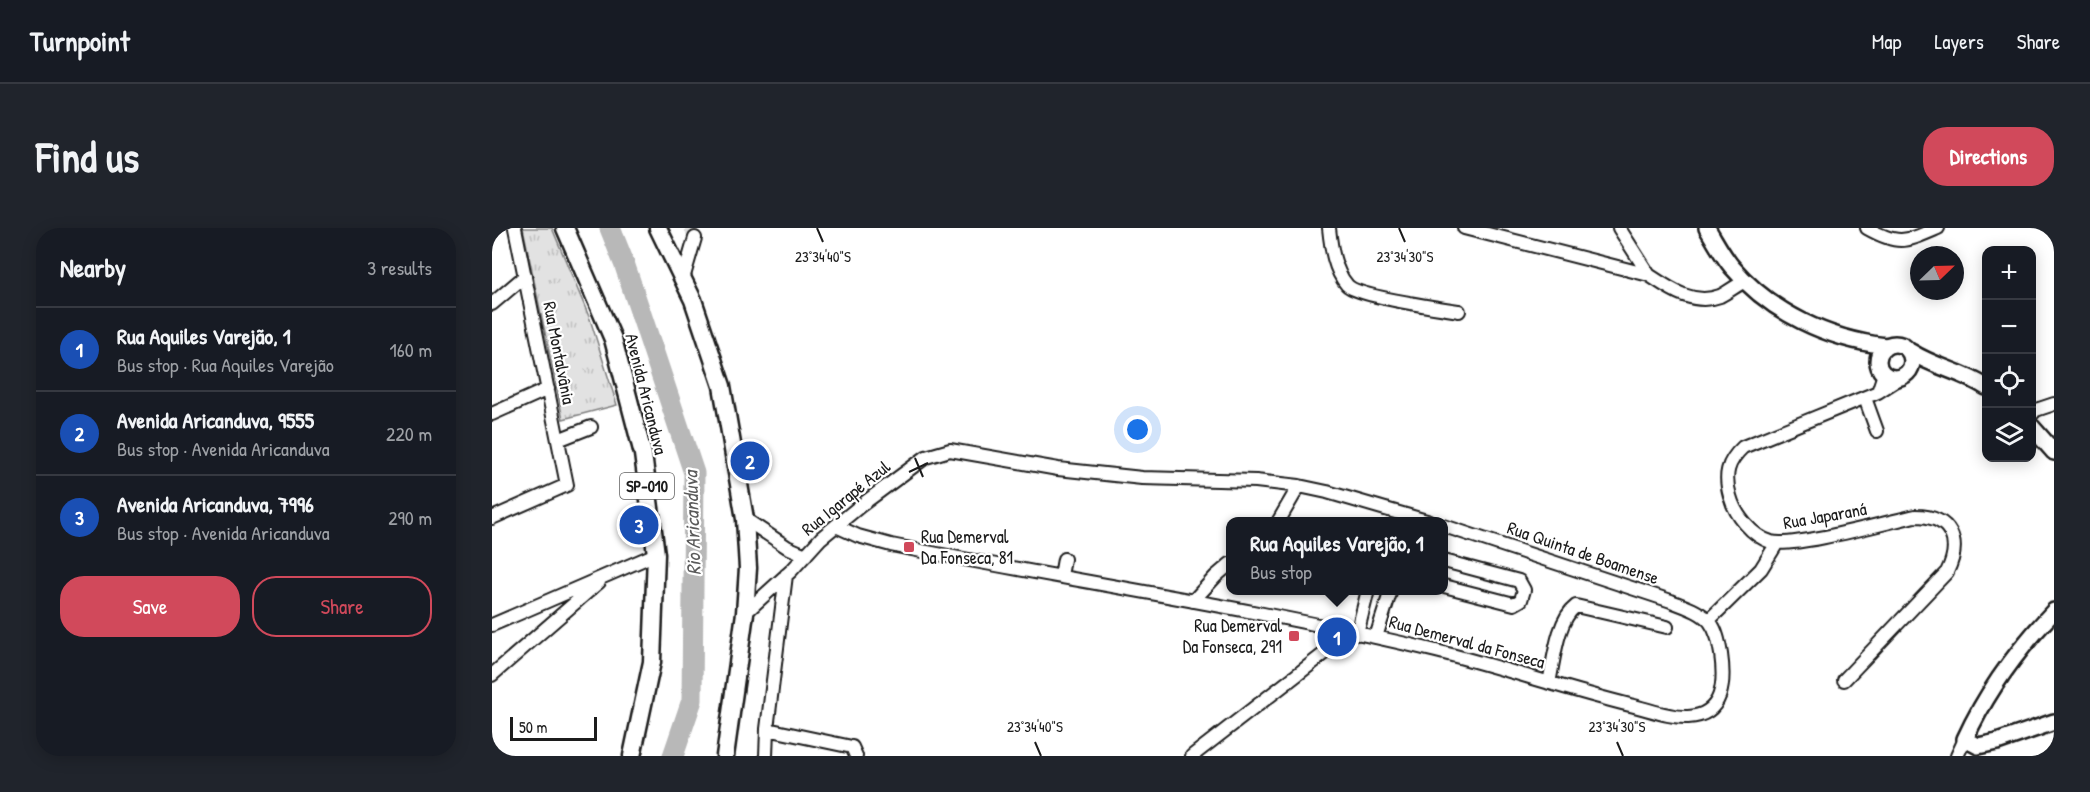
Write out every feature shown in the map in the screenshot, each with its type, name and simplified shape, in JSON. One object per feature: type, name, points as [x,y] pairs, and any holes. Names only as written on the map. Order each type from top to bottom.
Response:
[{"type":"highway","name":"Avenida Aricanduva","points":[[565,228],[613,339],[643,454],[656,554],[652,662],[632,756]]},
{"type":"highway","points":[[658,228],[693,300],[722,386],[745,519],[748,568],[746,613],[725,756]]},
{"type":"main road","points":[[1707,228],[1724,256],[1745,281],[1775,305],[1802,322],[1857,342],[1886,346],[1902,345],[1929,363],[1969,376],[1982,384]]},
{"type":"main road","points":[[1857,342],[1881,369],[1894,378],[1929,363]]},
{"type":"main road","points":[[1881,369],[1880,353],[1886,346]]},
{"type":"main road","points":[[1904,375],[1912,363],[1911,352]]},
{"type":"main road","points":[[2036,432],[2054,452]]},
{"type":"main road","points":[[2054,611],[2013,660],[1977,714],[1965,739],[1978,746],[1997,742],[2054,722]]},
{"type":"street","name":"Rua Montalvânia","points":[[492,518],[567,485],[515,228]]},
{"type":"street","points":[[1329,228],[1330,246],[1337,268],[1347,286],[1364,293],[1459,311]]},
{"type":"street","points":[[1464,228],[1482,230],[1649,275],[1685,296],[1702,299],[1720,296],[1745,281]]},
{"type":"street","points":[[1619,228],[1649,275]]},
{"type":"street","points":[[1872,230],[1889,240],[1900,240],[1914,238],[1938,228]]},
{"type":"street","points":[[683,279],[695,237]]},
{"type":"street","points":[[492,304],[525,276]]},
{"type":"street","points":[[1878,393],[1881,369]]},
{"type":"street","name":"Rua Japaraná","points":[[1844,680],[1947,572],[1954,559],[1955,548],[1948,528],[1938,520],[1926,516],[1915,516],[1803,540],[1776,543],[1761,537],[1750,529],[1738,515],[1728,490],[1727,471],[1730,461],[1743,447],[1878,393],[1904,375]]},
{"type":"street","points":[[492,414],[548,389]]},
{"type":"street","points":[[1865,398],[1877,431]]},
{"type":"street","points":[[2036,410],[2054,404]]},
{"type":"street","points":[[558,440],[591,427]]},
{"type":"street","name":"Rua Igarapé Azul","points":[[746,613],[836,526],[926,457],[940,451],[950,450],[1058,469],[1142,478],[1256,481],[1299,486]]},
{"type":"street","points":[[1281,517],[1299,486],[1338,494],[1414,517]]},
{"type":"street","name":"Rua Igarapé Azul","points":[[745,519],[787,547],[806,555]]},
{"type":"street","name":"Rua Demerval da Fonseca","points":[[836,526],[873,541],[1376,637],[1461,657],[1549,683],[1680,717],[1701,715],[1718,702],[1722,691],[1723,670],[1718,640],[1709,620]]},
{"type":"street","name":"Rua Quinta de Boamense","points":[[1448,528],[1671,601],[1709,620]]},
{"type":"street","points":[[1709,620],[1761,568],[1776,543]]},
{"type":"street","points":[[492,625],[656,554]]},
{"type":"street","points":[[1061,576],[1064,559]]},
{"type":"street","points":[[1448,562],[1519,581],[1524,590],[1521,600],[1514,604],[1448,587]]},
{"type":"street","points":[[1193,601],[1226,567]]},
{"type":"street","points":[[492,675],[607,575]]},
{"type":"street","points":[[766,756],[767,729],[786,576]]},
{"type":"street","points":[[1192,756],[1354,633],[1367,595]]},
{"type":"street","points":[[1376,637],[1390,595]]},
{"type":"street","points":[[1549,683],[1563,623],[1569,611],[1576,606],[1667,627]]},
{"type":"street","points":[[534,607],[542,615],[547,629]]},
{"type":"street","points":[[767,729],[852,747],[856,756]]},
{"type":"street","points":[[1957,756],[1965,739]]},
{"type":"green space","points":[[523,228],[552,228],[590,319],[617,405],[563,419]]},
{"type":"waterway","name":"Rio Aricanduva","points":[[610,228],[624,263],[694,473],[692,700],[673,756]]},
{"type":"tunnel","points":[[690,228],[695,238]]},
{"type":"place","name":"Avenida Aricanduva, 9555","points":[[750,461]]},
{"type":"place","name":"Avenida Aricanduva, 7996","points":[[639,525]]},
{"type":"place","name":"Rua Demerval Da Fonseca, 81","points":[[909,547]]},
{"type":"place","name":"Rua Demerval Da Fonseca, 291","points":[[1294,636]]},
{"type":"place","name":"Rua Aquiles Varejão, 1","points":[[1337,637]]}]
